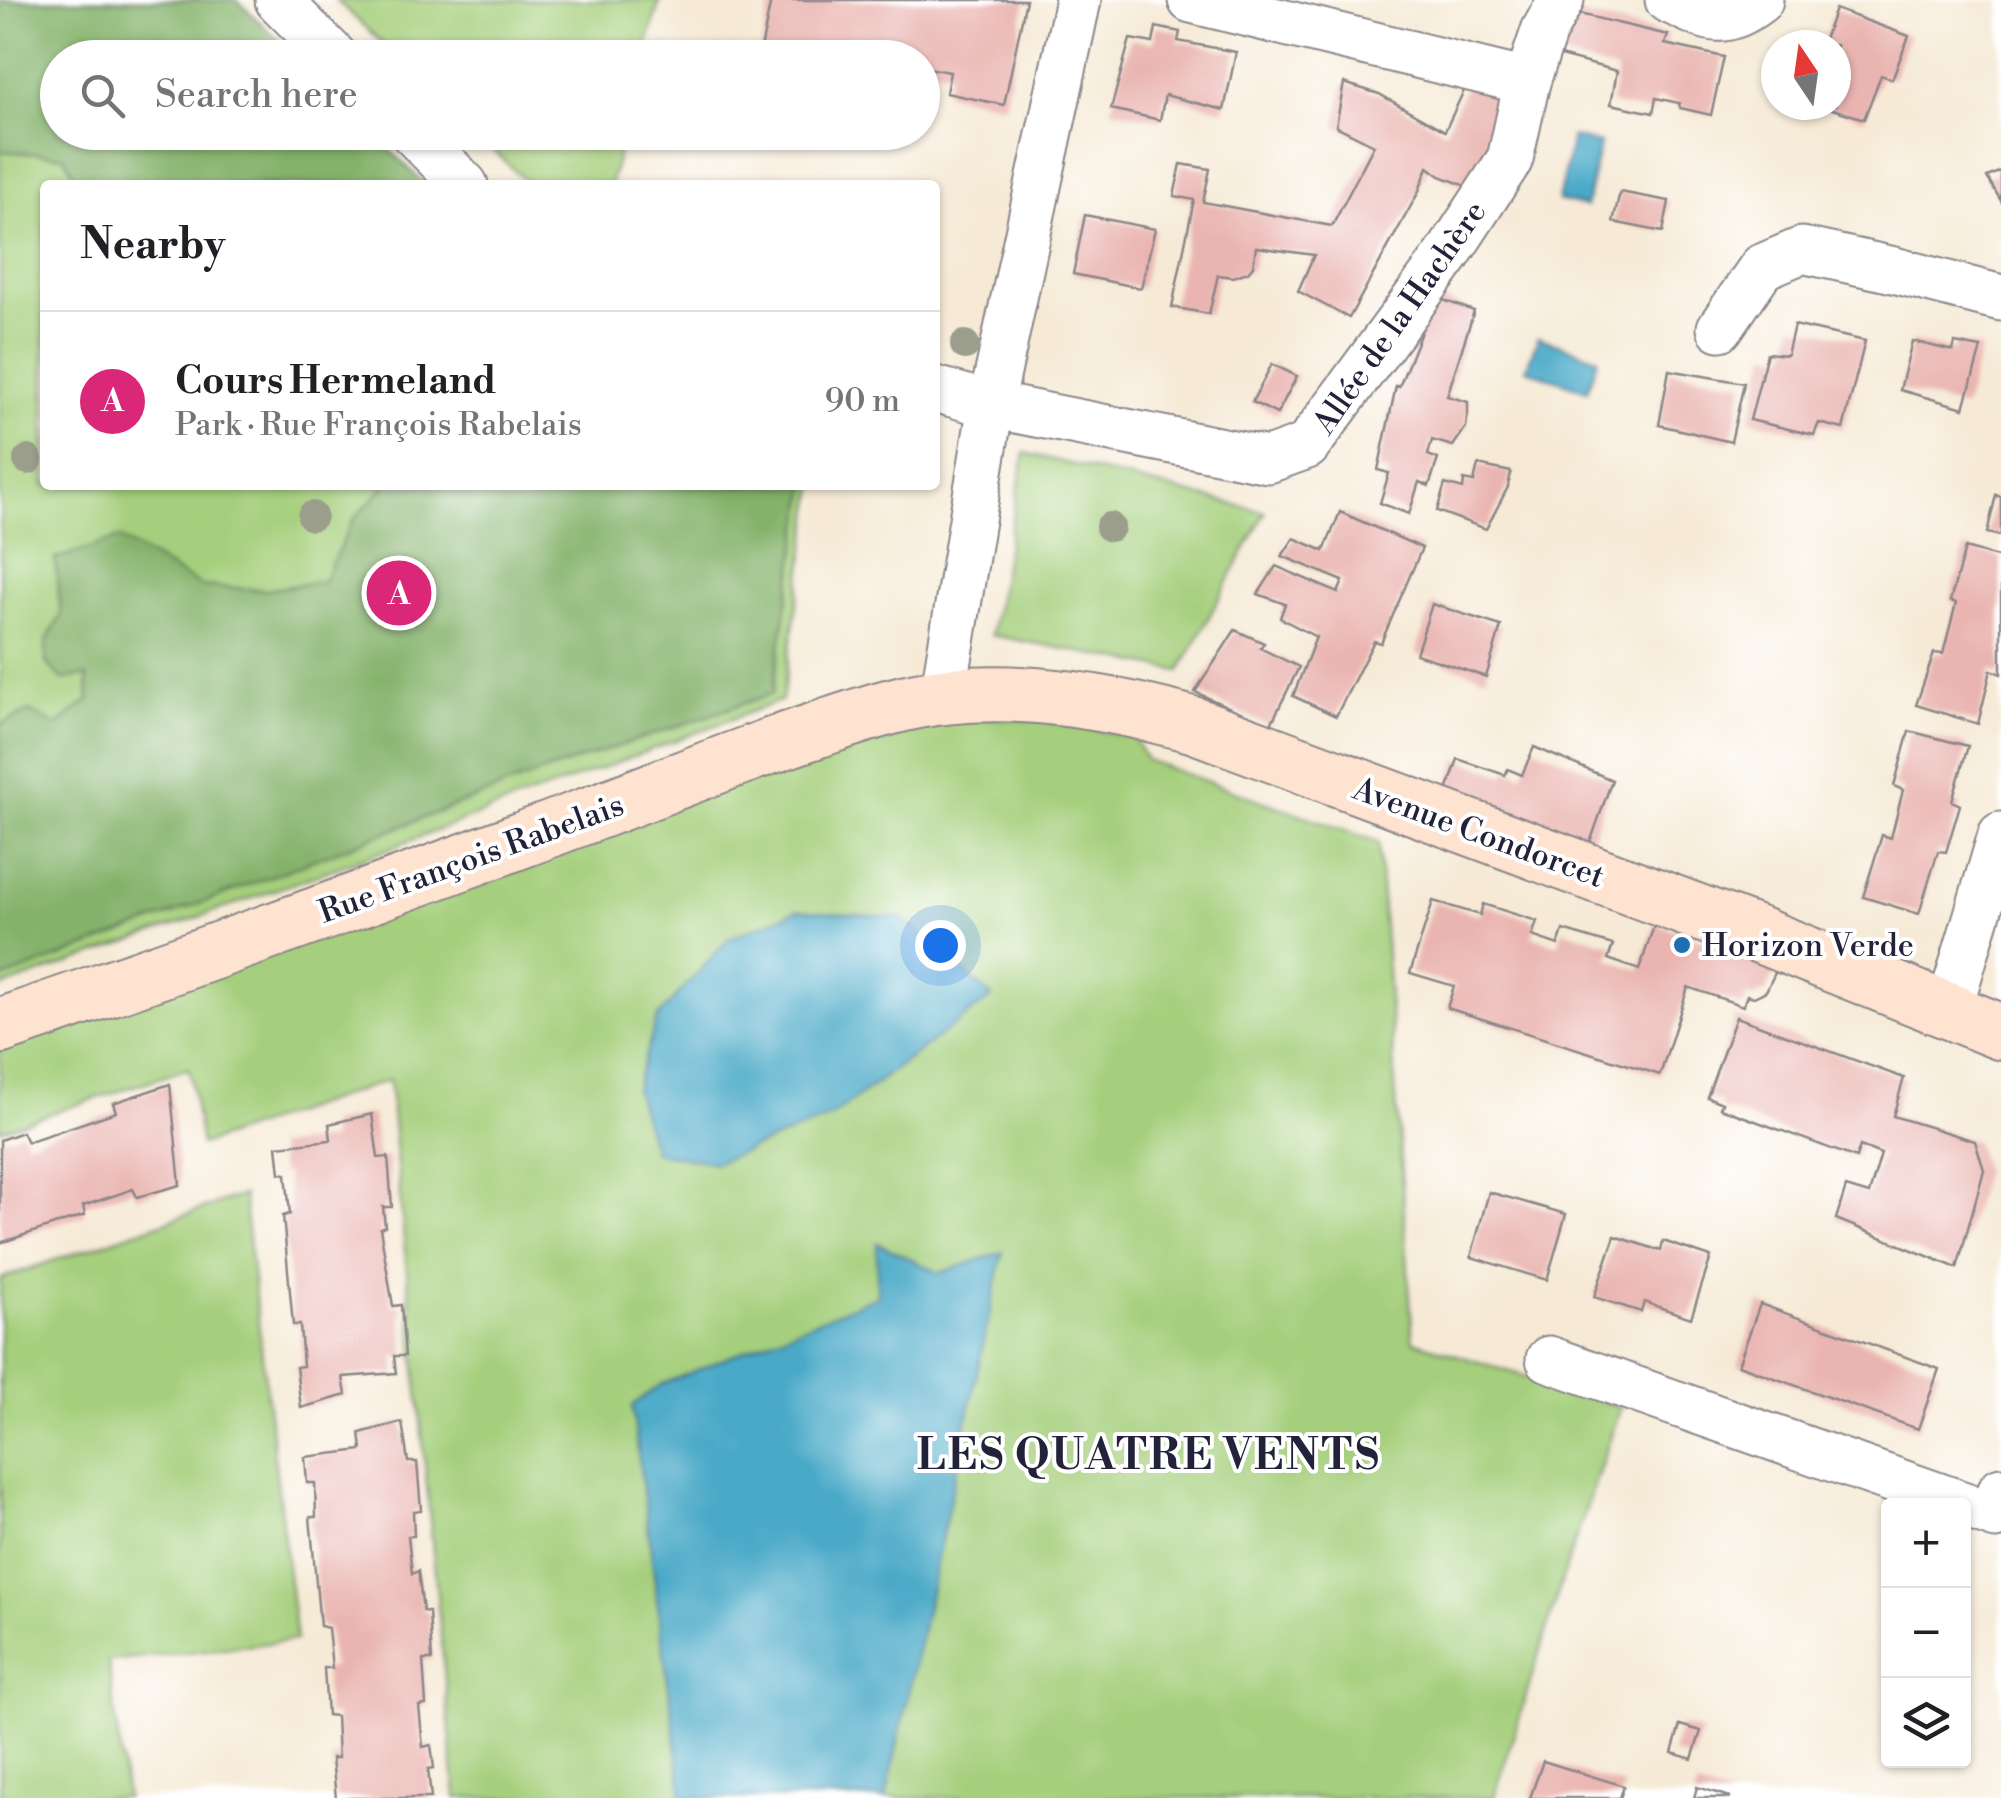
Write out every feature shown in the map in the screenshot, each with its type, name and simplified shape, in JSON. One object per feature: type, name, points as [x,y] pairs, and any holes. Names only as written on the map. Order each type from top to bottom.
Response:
[{"type":"street","points":[[278,0],[318,40]]},
{"type":"street","points":[[944,696],[991,405],[1078,0]]},
{"type":"street","points":[[1191,0],[1527,82]]},
{"type":"street","name":"Allée de la Hachère","points":[[940,390],[991,405],[1268,460],[1307,446],[1446,257],[1510,158],[1527,82],[1544,31],[1561,0]]},
{"type":"street","points":[[1668,0],[1708,18],[1738,18],[1760,0]]},
{"type":"street","points":[[430,150],[460,180]]},
{"type":"street","points":[[1720,328],[1762,267],[1802,250],[2001,298]]},
{"type":"street","name":"Avenue Condorcet","points":[[944,696],[1030,694],[1134,708],[1194,725],[1950,1009],[2001,1032]]},
{"type":"street","name":"Rue François Rabelais","points":[[0,1026],[486,854],[788,739],[892,706],[944,696]]},
{"type":"street","points":[[1950,1009],[2001,835]]},
{"type":"street","points":[[1549,1359],[1996,1516],[2001,1490]]},
{"type":"green space","points":[[0,0],[237,0],[278,40],[40,40],[40,150],[390,150],[421,180],[40,180],[40,490],[814,490],[782,700],[370,856],[0,988]]},
{"type":"green space","points":[[0,0],[237,0],[278,40],[40,40],[40,150],[390,150],[421,180],[76,180],[64,156],[0,151]]},
{"type":"green space","points":[[336,0],[660,0],[648,40],[379,40]]},
{"type":"green space","points":[[493,150],[619,150],[611,180],[525,180]]},
{"type":"green space","points":[[1025,453],[1265,512],[1180,671],[991,635]]},
{"type":"green space","points":[[381,490],[806,490],[772,694],[546,771],[0,980],[0,725],[29,711],[57,725],[89,700],[87,676],[62,679],[46,663],[46,642],[61,615],[55,559],[119,538],[201,586],[266,590],[323,581],[353,520]]},
{"type":"green space","points":[[974,717],[1043,720],[1133,737],[1146,760],[1378,842],[1413,1341],[1621,1407],[1494,1798],[456,1798],[389,1080],[201,1145],[189,1068],[0,1130],[0,1041],[900,727]]},
{"type":"green space","points":[[243,1195],[296,1640],[108,1661],[126,1798],[0,1798],[0,1279]]},
{"type":"water","points":[[1572,137],[1600,144],[1586,207],[1558,200]]},
{"type":"water","points":[[1538,337],[1598,358],[1587,391],[1526,369]]},
{"type":"water","points":[[798,910],[902,918],[992,997],[831,1117],[715,1163],[654,1152],[635,1089],[657,1018],[729,938]]},
{"type":"water","points":[[877,1243],[940,1273],[1003,1252],[886,1798],[683,1798],[632,1406],[660,1385],[877,1296]]},
{"type":"building","points":[[771,0],[1026,0],[1004,105],[946,93],[950,72],[940,70],[940,40],[763,40]]},
{"type":"building","points":[[1835,9],[1909,36],[1892,79],[1881,75],[1864,119],[1851,115],[1851,30],[1827,30]]},
{"type":"building","points":[[1575,13],[1668,35],[1665,44],[1724,57],[1711,115],[1656,98],[1653,113],[1611,104],[1617,71],[1556,55]]},
{"type":"building","points":[[1156,27],[1180,32],[1178,41],[1236,52],[1224,110],[1165,95],[1160,120],[1111,109],[1130,39],[1153,43]]},
{"type":"building","points":[[1344,83],[1379,94],[1445,131],[1467,84],[1509,99],[1471,188],[1428,167],[1418,193],[1349,318],[1298,291],[1314,255],[1256,247],[1248,272],[1233,277],[1218,275],[1209,314],[1172,307],[1194,200],[1174,196],[1181,164],[1210,169],[1203,202],[1332,226],[1374,145],[1336,126]]},
{"type":"building","points":[[2001,171],[2001,201],[1987,177]]},
{"type":"building","points":[[1620,192],[1669,201],[1663,232],[1613,222]]},
{"type":"building","points":[[1085,215],[1155,229],[1141,288],[1073,274]]},
{"type":"building","points":[[1435,297],[1474,311],[1447,396],[1468,402],[1468,413],[1466,427],[1453,446],[1432,440],[1428,455],[1438,459],[1429,486],[1419,482],[1409,514],[1380,503],[1389,473],[1378,470],[1396,386],[1399,387]]},
{"type":"building","points":[[1794,325],[1865,341],[1843,429],[1819,423],[1814,435],[1750,420],[1767,353],[1787,355]]},
{"type":"building","points":[[1912,341],[1953,351],[1955,343],[1981,348],[1964,408],[1900,390]]},
{"type":"building","points":[[1272,364],[1297,376],[1277,414],[1252,402]]},
{"type":"building","points":[[1669,370],[1744,383],[1731,442],[1659,425]]},
{"type":"building","points":[[1478,465],[1511,472],[1508,487],[1486,529],[1437,511],[1445,484],[1463,489],[1464,480],[1474,482]]},
{"type":"building","points":[[1996,495],[2001,497],[2001,536],[1987,533]]},
{"type":"building","points":[[1340,512],[1422,548],[1381,643],[1374,641],[1336,716],[1293,696],[1316,637],[1280,618],[1285,604],[1258,594],[1276,566],[1338,593],[1343,581],[1282,556],[1294,538],[1324,551]]},
{"type":"building","points":[[1965,548],[2001,558],[2001,674],[1991,670],[1978,724],[1916,705],[1934,653],[1943,654],[1956,603],[1950,601]]},
{"type":"building","points":[[1432,604],[1501,626],[1486,677],[1416,654]]},
{"type":"building","points":[[1235,630],[1264,643],[1260,648],[1299,667],[1270,726],[1195,692]]},
{"type":"building","points":[[1909,731],[1968,746],[1952,801],[1960,805],[1946,852],[1938,851],[1919,914],[1863,897],[1882,835],[1891,838],[1903,790],[1894,786]]},
{"type":"building","points":[[1534,747],[1612,780],[1590,843],[1447,791],[1458,759],[1505,775],[1508,769],[1522,775]]},
{"type":"building","points":[[1433,901],[1480,915],[1483,904],[1537,921],[1532,936],[1558,945],[1563,930],[1613,945],[1608,959],[1639,970],[1655,923],[1778,967],[1766,991],[1754,997],[1747,995],[1743,1006],[1688,987],[1660,1075],[1447,1008],[1454,986],[1410,973]]},
{"type":"building","points":[[1736,1017],[1904,1078],[1893,1116],[1975,1141],[1984,1170],[1957,1268],[1836,1219],[1846,1187],[1869,1194],[1881,1154],[1860,1146],[1856,1158],[1720,1108],[1722,1103],[1707,1097]]},
{"type":"building","points":[[170,1084],[180,1185],[137,1197],[133,1189],[83,1206],[85,1215],[0,1243],[0,1140],[22,1132],[27,1142],[116,1112],[113,1103]]},
{"type":"building","points":[[372,1114],[378,1158],[388,1157],[392,1207],[383,1207],[385,1226],[380,1228],[393,1306],[401,1305],[405,1356],[394,1356],[396,1373],[343,1377],[346,1395],[301,1408],[296,1367],[303,1366],[300,1325],[293,1325],[283,1216],[290,1214],[286,1174],[280,1173],[277,1146],[331,1140],[329,1124]]},
{"type":"building","points":[[1489,1192],[1566,1214],[1547,1280],[1471,1257]]},
{"type":"building","points":[[1615,1236],[1661,1251],[1663,1241],[1711,1257],[1691,1318],[1644,1302],[1641,1312],[1594,1297]]},
{"type":"building","points":[[1760,1304],[1939,1369],[1918,1429],[1738,1365]]},
{"type":"building","points":[[402,1422],[408,1462],[417,1462],[421,1510],[413,1511],[414,1536],[408,1536],[412,1574],[418,1571],[423,1611],[429,1612],[432,1660],[423,1660],[426,1705],[419,1706],[423,1747],[431,1745],[434,1768],[428,1769],[431,1798],[336,1798],[332,1758],[338,1758],[336,1716],[327,1715],[324,1668],[332,1668],[328,1628],[320,1626],[310,1517],[316,1517],[315,1483],[307,1483],[305,1457],[362,1450],[360,1433]]},
{"type":"building","points":[[1680,1725],[1701,1731],[1692,1759],[1672,1753]]},
{"type":"building","points":[[1543,1761],[1624,1786],[1620,1798],[1530,1798]]},
{"type":"building","points":[[1697,1787],[1730,1797],[1730,1798],[1694,1798]]},
{"type":"place","name":"Cours Hermeland","points":[[399,593]]},
{"type":"place","name":"Horizon Verde","points":[[1682,945]]},
{"type":"district","name":"LES QUATRE VENTS","points":[[1149,1454]]}]
